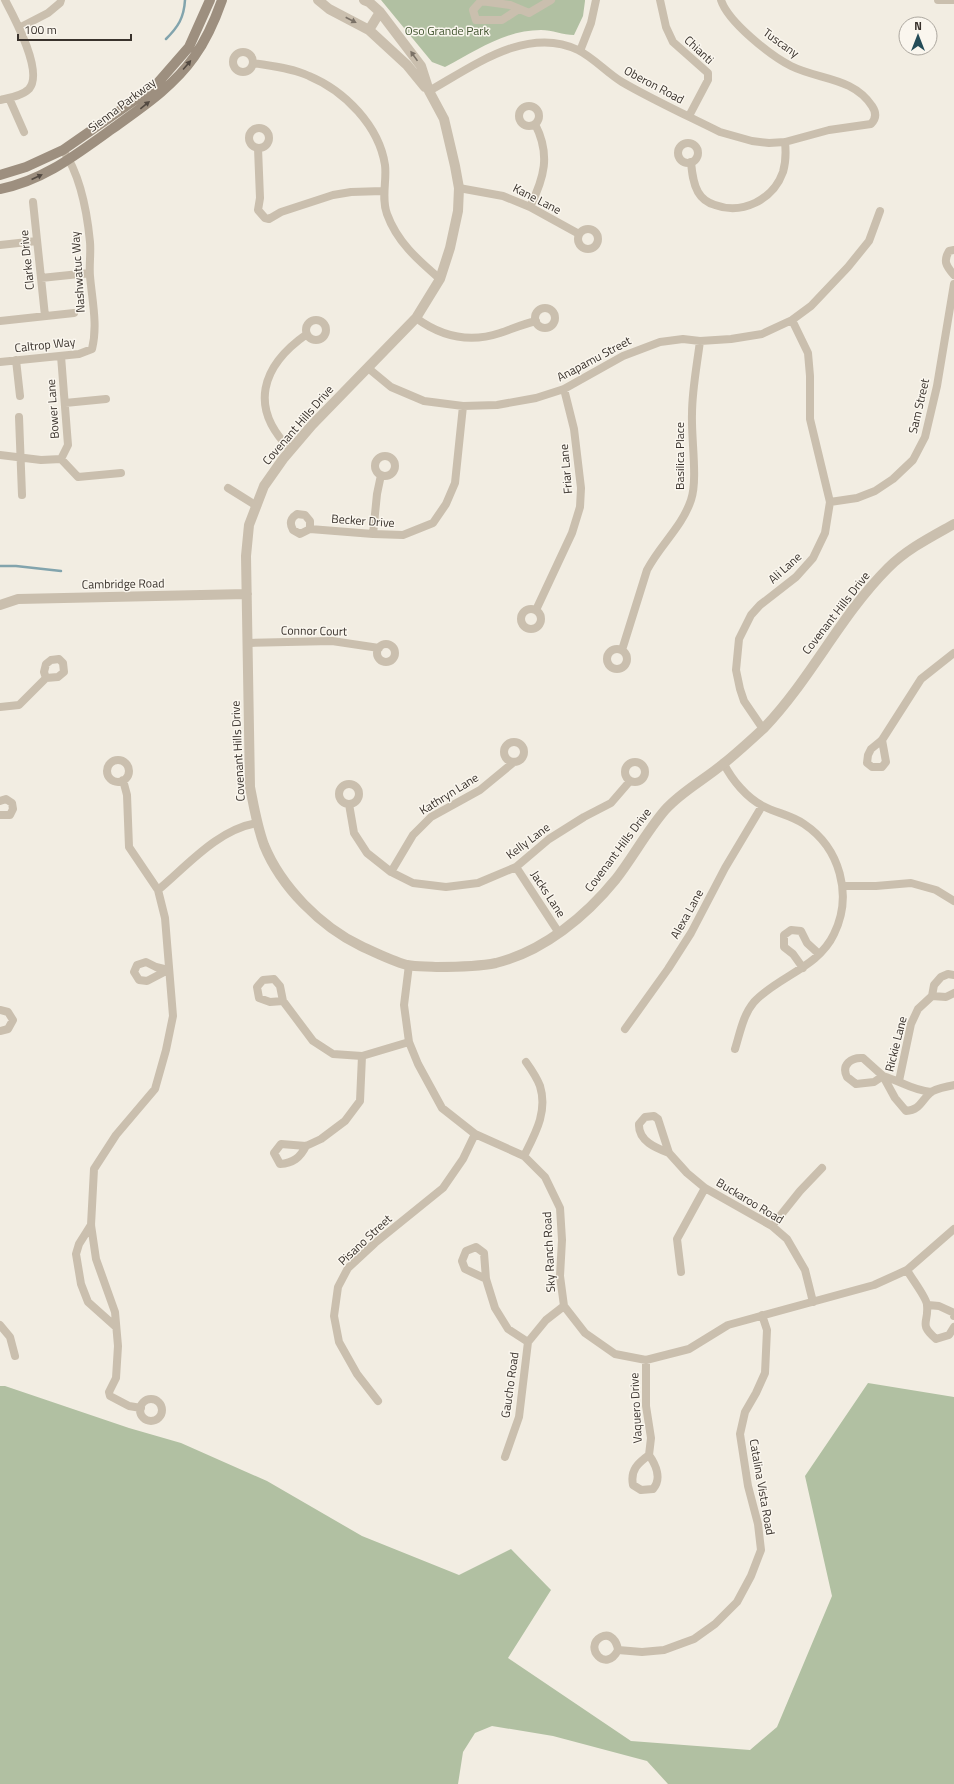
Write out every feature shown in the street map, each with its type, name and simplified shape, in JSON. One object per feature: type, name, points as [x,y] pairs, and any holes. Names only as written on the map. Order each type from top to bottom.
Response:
[{"type":"main road","name":"Sienna Parkway","points":[[0,175],[26,167],[63,150],[155,86],[189,46],[210,0]]},
{"type":"main road","name":"Sienna Parkway","points":[[0,189],[27,181],[70,160],[132,116],[178,76],[194,58],[209,32],[222,0]]},
{"type":"street","points":[[0,100],[10,98],[28,90],[33,78],[29,55],[19,28],[5,0]]},
{"type":"street","points":[[19,28],[48,13],[60,3],[61,0]]},
{"type":"street","name":"Covenant Hills Drive","points":[[318,0],[329,9],[369,30],[402,60],[429,91]]},
{"type":"street","name":"Covenant Hills Drive","points":[[364,0],[369,2],[380,12],[421,66],[429,91],[444,119],[459,188],[458,211],[452,240],[440,279],[416,318],[291,450],[264,486],[250,525],[246,556],[250,787],[257,823],[265,848],[278,872],[308,910],[346,939],[379,955],[409,965],[457,967],[496,963],[534,948],[559,933],[587,911],[616,879],[665,811],[686,791],[724,764],[763,729],[790,699],[839,627],[889,567],[919,543],[954,524]]},
{"type":"street","points":[[519,9],[502,20],[476,20],[473,10],[481,1],[510,5],[529,13],[551,0]]},
{"type":"street","points":[[580,50],[590,23],[596,0]]},
{"type":"street","name":"Chianti","points":[[660,0],[666,27],[673,42],[708,73],[708,80],[689,116]]},
{"type":"street","name":"Tuscany","points":[[721,0],[726,11],[733,20],[780,60],[801,70],[833,79],[855,88],[869,101],[876,115]]},
{"type":"street","points":[[938,0],[954,0]]},
{"type":"street","points":[[369,30],[380,12]]},
{"type":"street","name":"Oberon Road","points":[[429,91],[494,55],[520,45],[534,43],[560,44],[580,50],[622,82],[689,116],[735,137],[769,142],[785,142],[829,130],[871,124],[875,121],[876,115]]},
{"type":"street","points":[[252,63],[309,76],[336,92],[358,110],[376,135],[385,166],[383,191],[386,213],[398,238],[440,279]]},
{"type":"street","points":[[10,98],[24,132]]},
{"type":"street","points":[[530,207],[541,185],[545,160],[542,136],[535,124]]},
{"type":"street","points":[[691,162],[692,175],[698,193],[708,203],[724,208],[742,208],[759,201],[772,191],[782,173],[786,158],[785,142]]},
{"type":"street","points":[[258,148],[260,198],[258,210],[265,218],[269,219],[281,212],[333,195],[351,192],[383,191]]},
{"type":"street","name":"Nashwatuc Way","points":[[63,150],[70,160],[80,183],[90,243],[89,273],[95,337],[92,349]]},
{"type":"street","name":"Kane Lane","points":[[459,188],[503,196],[530,207],[579,234]]},
{"type":"street","name":"Clarke Drive","points":[[33,202],[45,316]]},
{"type":"street","name":"Anapamu Street","points":[[368,368],[391,387],[424,401],[463,406],[496,405],[536,398],[564,389],[622,356],[646,346],[683,339],[700,341],[744,338],[762,334],[792,320],[811,306],[848,267],[869,241],[880,211]]},
{"type":"street","points":[[0,245],[37,241]]},
{"type":"street","points":[[954,250],[949,251],[945,258],[947,267],[954,274]]},
{"type":"street","points":[[41,278],[89,273]]},
{"type":"street","name":"Sam Street","points":[[830,502],[857,498],[874,491],[893,479],[913,460],[925,437],[937,386],[954,284]]},
{"type":"street","points":[[0,321],[74,313]]},
{"type":"street","points":[[416,318],[442,334],[460,338],[482,338],[536,321]]},
{"type":"street","name":"Ali Lane","points":[[763,729],[744,701],[740,689],[736,670],[739,639],[751,615],[760,605],[796,577],[813,558],[821,546],[825,533],[830,502],[810,419],[810,376],[808,353],[792,320]]},
{"type":"street","points":[[291,450],[278,437],[270,423],[266,407],[266,386],[269,374],[278,359],[287,349],[307,334]]},
{"type":"street","name":"Basilica Place","points":[[622,650],[647,570],[653,559],[680,523],[691,499],[694,475],[692,409],[700,341]]},
{"type":"street","name":"Caltrop Way","points":[[0,362],[78,354],[92,349]]},
{"type":"street","name":"Bower Lane","points":[[61,356],[68,445],[61,458]]},
{"type":"street","points":[[16,360],[20,396]]},
{"type":"street","name":"Friar Lane","points":[[536,610],[572,532],[580,507],[581,488],[574,429],[564,389]]},
{"type":"street","points":[[65,403],[106,399]]},
{"type":"street","name":"Becker Drive","points":[[310,529],[403,535],[433,523],[446,504],[455,483],[463,406]]},
{"type":"street","points":[[19,417],[22,495]]},
{"type":"street","points":[[0,455],[21,456],[41,460],[61,458],[78,477],[121,473]]},
{"type":"street","points":[[373,534],[377,494],[381,475]]},
{"type":"street","points":[[228,488],[257,506]]},
{"type":"street","name":"Cambridge Road","points":[[0,605],[18,599],[247,594]]},
{"type":"street","name":"Connor Court","points":[[248,643],[332,641],[379,648]]},
{"type":"street","points":[[882,740],[921,679],[954,653]]},
{"type":"street","points":[[0,707],[19,705],[46,678]]},
{"type":"street","name":"Kathryn Lane","points":[[391,872],[413,835],[431,817],[480,790],[514,762]]},
{"type":"street","points":[[724,764],[738,785],[762,806],[799,821],[818,835],[834,857],[843,886],[842,910],[837,928],[830,940],[819,954],[803,968],[754,1002],[744,1020],[735,1050]]},
{"type":"street","points":[[123,780],[127,795],[129,848],[158,890],[164,918],[168,970],[172,990],[173,1016],[154,1089],[116,1135],[94,1169],[90,1225],[96,1259],[115,1312],[118,1346],[116,1378],[109,1392],[110,1396],[129,1406],[141,1408]]},
{"type":"street","name":"Kelly Lane","points":[[348,804],[354,833],[367,853],[391,872],[413,883],[446,887],[478,883],[516,867],[549,839],[584,817],[611,803],[630,781]]},
{"type":"street","points":[[0,801],[6,799],[12,803],[13,809],[10,815],[0,815]]},
{"type":"street","name":"Alexa Lane","points":[[625,1029],[668,969],[691,933],[725,868],[762,806]]},
{"type":"street","points":[[158,890],[216,840],[245,825],[257,823]]},
{"type":"street","name":"Jacks Lane","points":[[516,867],[559,933]]},
{"type":"street","points":[[843,886],[911,884],[936,890],[954,901]]},
{"type":"street","points":[[803,968],[793,954],[784,947],[784,935],[791,930],[802,931],[807,943],[819,954]]},
{"type":"street","name":"Sky Ranch Road","points":[[409,965],[404,1005],[409,1042],[418,1064],[442,1108],[475,1134],[524,1156],[545,1177],[560,1208],[562,1240],[560,1276],[564,1306],[585,1333],[615,1354],[646,1360],[688,1350],[728,1325],[874,1285],[907,1270],[954,1229]]},
{"type":"street","name":"Rickie Lane","points":[[899,1081],[911,1024],[918,1009],[932,996],[934,985],[941,977],[948,974],[954,975]]},
{"type":"street","points":[[932,996],[946,997],[954,993]]},
{"type":"street","points":[[283,1001],[313,1041],[333,1054],[362,1056],[409,1042]]},
{"type":"street","points":[[0,1010],[8,1012],[13,1020],[8,1030],[0,1031]]},
{"type":"street","points":[[306,1146],[321,1139],[345,1121],[360,1101],[362,1056]]},
{"type":"street","points":[[524,1156],[539,1127],[544,1104],[540,1085],[526,1062]]},
{"type":"street","points":[[931,1092],[920,1106],[913,1110],[906,1111],[895,1098],[883,1076],[899,1081],[910,1089],[931,1092],[954,1085]]},
{"type":"street","name":"Buckaroo Road","points":[[669,1153],[654,1147],[640,1132],[639,1124],[645,1117],[654,1116],[660,1122],[669,1153],[687,1173],[704,1188],[772,1226],[787,1239],[805,1270],[813,1302]]},
{"type":"street","name":"Pisano Street","points":[[378,1401],[357,1374],[339,1342],[334,1316],[338,1287],[348,1268],[375,1243],[443,1188],[463,1159],[475,1134]]},
{"type":"street","points":[[772,1226],[800,1190],[822,1168]]},
{"type":"street","points":[[681,1272],[676,1239],[704,1188]]},
{"type":"street","points":[[90,1225],[79,1244],[76,1254],[81,1284],[88,1302],[116,1327]]},
{"type":"street","points":[[907,1270],[928,1305],[925,1321],[926,1330],[936,1339],[949,1335],[954,1327]]},
{"type":"street","points":[[486,1279],[495,1308],[508,1329],[528,1342]]},
{"type":"street","points":[[928,1305],[939,1306],[954,1313],[954,1316]]},
{"type":"street","name":"Gaucho Road","points":[[505,1457],[519,1417],[528,1342],[546,1320],[564,1306]]},
{"type":"street","name":"Catalina Vista Road","points":[[618,1650],[642,1652],[664,1650],[694,1639],[715,1624],[737,1602],[751,1576],[761,1550],[758,1524],[748,1486],[740,1434],[745,1412],[765,1373],[767,1330],[762,1315]]},
{"type":"street","points":[[0,1325],[10,1337],[15,1356]]},
{"type":"street","name":"Vaquero Drive","points":[[646,1360],[646,1406],[651,1438],[649,1455]]},
{"type":"green space","name":"Oso Grande Park","points":[[381,0],[585,1],[583,16],[574,35],[541,30],[515,34],[491,42],[445,67],[432,62]]},
{"type":"green space","points":[[868,1383],[954,1397],[954,1784],[668,1784],[647,1761],[553,1736],[492,1726],[475,1733],[463,1752],[458,1784],[0,1784],[0,1386],[5,1386],[129,1428],[181,1443],[267,1481],[362,1536],[459,1575],[511,1549],[551,1590],[508,1658],[631,1741],[750,1750],[777,1727],[832,1596],[805,1476]]},
{"type":"waterway","points":[[166,39],[180,22],[185,0]]},
{"type":"waterway","points":[[0,566],[16,566],[61,571]]}]
